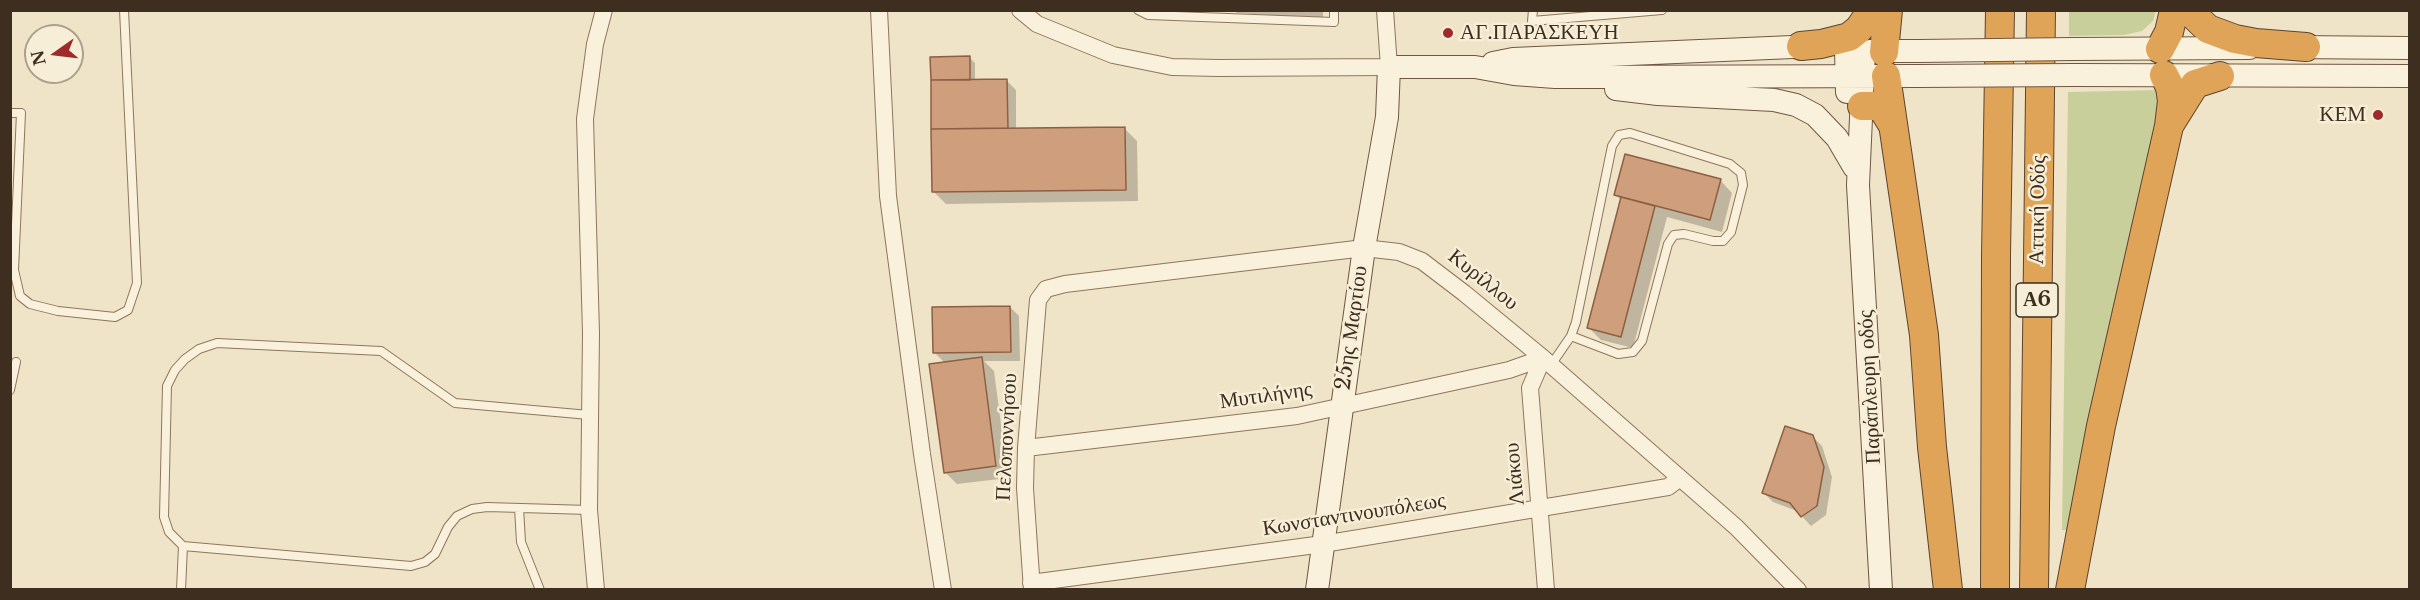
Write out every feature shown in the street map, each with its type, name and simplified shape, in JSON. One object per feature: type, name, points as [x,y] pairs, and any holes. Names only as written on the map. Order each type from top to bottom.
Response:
[{"type":"highway","points":[[1801,46],[1821,44],[1849,36],[1859,29],[1872,10]]},
{"type":"highway","points":[[1888,10],[1865,64],[1892,124],[1924,335],[1932,447],[1948,590]]},
{"type":"highway","name":"Αττική Οδός","points":[[1995,590],[2000,10]]},
{"type":"highway","name":"Αττική Οδός","points":[[2034,590],[2041,10]]},
{"type":"highway","points":[[2070,590],[2102,426],[2169,126],[2172,101],[2170,87],[2158,62],[2174,10]]},
{"type":"highway","points":[[2188,10],[2208,29],[2227,36],[2256,43],[2306,46]]},
{"type":"highway","points":[[2169,126],[2195,84],[2220,76]]},
{"type":"highway","points":[[1862,106],[1878,106],[1892,124]]},
{"type":"street","points":[[596,590],[589,510],[591,333],[585,119],[595,44],[604,10]]},
{"type":"street","points":[[879,10],[888,196],[922,454],[943,590]]},
{"type":"street","points":[[1020,10],[1037,24],[1113,55],[1172,67],[1475,67],[1514,74],[1555,77],[1865,64],[1919,51],[2122,49],[2158,62],[2220,76],[2409,76]]},
{"type":"street","points":[[1385,10],[1389,67]]},
{"type":"street","points":[[1475,67],[1513,59],[1801,46],[1918,76],[2115,75],[2158,62],[2306,46],[2409,48]]},
{"type":"street","name":"Παράπλευρη οδός","points":[[1856,176],[1865,64]]},
{"type":"street","name":"Παράπλευρη οδός","points":[[1865,64],[1848,136],[1856,176],[1881,590]]},
{"type":"street","name":"25ης Μαρτίου","points":[[1317,590],[1364,248],[1387,117],[1389,67]]},
{"type":"street","points":[[1555,77],[1613,89],[1658,94],[1774,100],[1796,105],[1815,115],[1837,138],[1856,176]]},
{"type":"street","name":"Κυρίλλου","points":[[1046,289],[1065,284],[1364,248],[1399,252],[1422,261],[1547,362],[1680,478],[1751,541],[1798,589]]},
{"type":"street","name":"Πελοποννήσου","points":[[1031,586],[1025,488],[1026,448],[1038,300],[1046,289]]},
{"type":"street","name":"Μυτιλήνης","points":[[1026,448],[1297,417],[1547,362]]},
{"type":"street","name":"Λιάκου","points":[[1546,590],[1530,388],[1547,362]]},
{"type":"street","name":"Κωνσταντινουπόλεως","points":[[1031,586],[1323,544],[1668,487],[1680,478]]},
{"type":"lane","points":[[10,112],[21,114],[14,270],[20,296],[30,304],[58,311],[115,317],[128,310],[137,284],[124,10]]},
{"type":"lane","points":[[1138,10],[1148,15],[1334,22],[1334,10]]},
{"type":"lane","points":[[1533,10],[1532,21],[1662,10]]},
{"type":"lane","points":[[1547,362],[1571,336],[1576,322],[1612,146],[1619,135],[1630,133],[1730,164],[1741,173],[1743,185],[1731,232],[1723,241],[1684,234],[1674,235],[1668,244],[1642,342],[1633,352],[1618,354],[1571,336]]},
{"type":"lane","points":[[589,415],[455,403],[381,351],[217,343],[199,349],[185,359],[175,370],[167,386],[164,517],[169,532],[183,546],[411,566],[425,562],[435,554],[448,527],[457,516],[472,509],[487,507],[589,510]]},
{"type":"lane","points":[[10,390],[16,362]]},
{"type":"lane","points":[[519,508],[521,542],[540,590]]},
{"type":"lane","points":[[181,590],[183,546]]},
{"type":"green space","points":[[2069,10],[2156,11],[2153,21],[2142,31],[2124,35],[2069,36]]},
{"type":"green space","points":[[2160,90],[2164,107],[2074,530],[2062,530],[2068,92]]},
{"type":"building","points":[[970,56],[970,80],[931,80],[930,57]]},
{"type":"building","points":[[1007,79],[1008,128],[931,129],[931,80]]},
{"type":"building","points":[[1125,127],[1126,190],[932,192],[931,129]]},
{"type":"building","points":[[1625,154],[1721,179],[1710,220],[1614,195]]},
{"type":"building","points":[[1621,197],[1655,206],[1621,337],[1587,328]]},
{"type":"building","points":[[1010,306],[1011,352],[933,353],[932,307]]},
{"type":"building","points":[[982,357],[996,466],[944,473],[929,364]]},
{"type":"building","points":[[1785,426],[1813,435],[1824,467],[1817,506],[1801,517],[1790,503],[1762,493]]},
{"type":"place","name":"ΑΓ.ΠΑΡΑΣΚΕΥΗ","points":[[1448,33]]},
{"type":"place","name":"ΚΕΜ","points":[[2378,115]]}]
